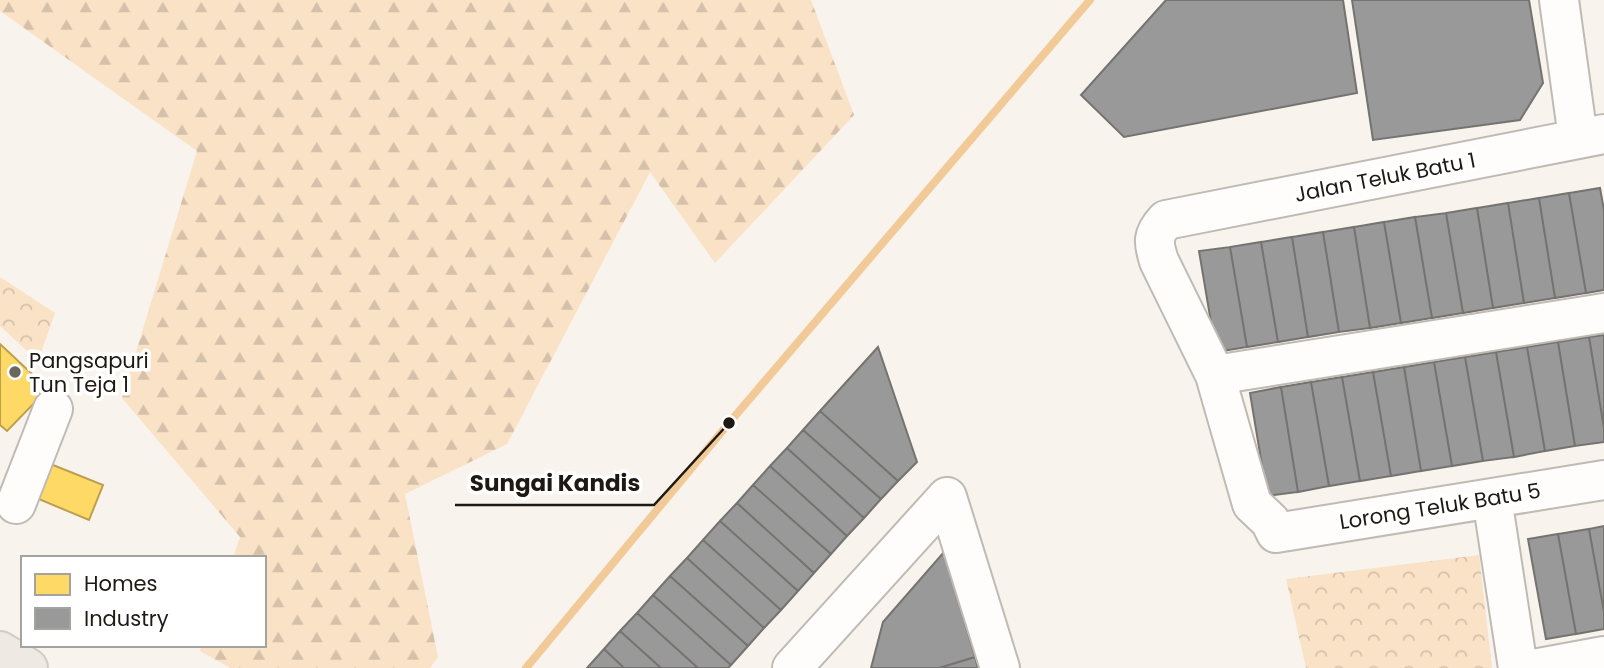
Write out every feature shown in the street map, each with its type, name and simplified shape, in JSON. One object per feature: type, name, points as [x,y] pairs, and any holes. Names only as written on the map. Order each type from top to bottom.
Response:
[{"type":"main road","points":[[0,651],[28,668]]},
{"type":"street","points":[[1559,0],[1591,136]]},
{"type":"street","name":"Jalan Teluk Batu 1","points":[[1214,375],[1154,246],[1156,231],[1166,220],[1591,136]]},
{"type":"street","points":[[1214,375],[1604,313]]},
{"type":"street","name":"Lorong Teluk Batu 5","points":[[1214,375],[1252,504],[1270,521],[1276,533],[1604,480]]},
{"type":"street","points":[[16,504],[53,408]]},
{"type":"street","points":[[808,663],[947,497],[1000,668]]},
{"type":"street","points":[[1492,498],[1518,668]]},
{"type":"street","points":[[1538,668],[1604,656]]},
{"type":"green space","points":[[0,0],[811,0],[854,115],[715,263],[650,172],[507,444],[405,494],[438,657],[430,668],[230,668],[200,651],[201,647],[266,647],[266,556],[234,556],[240,537],[122,398],[197,151],[0,11]]},
{"type":"green space","points":[[0,277],[55,313],[38,361],[0,326]]},
{"type":"green space","points":[[1479,555],[1492,668],[1306,668],[1286,579]]},
{"type":"building: Homes","name":"Pangsapuri Tun Teja 1","points":[[0,344],[48,389],[7,431],[0,425]]},
{"type":"building: Homes","points":[[48,463],[103,485],[89,520],[34,497]]},
{"type":"building: Industry","points":[[1166,0],[1343,0],[1357,93],[1124,137],[1081,95]]},
{"type":"building: Industry","points":[[1352,0],[1529,0],[1543,83],[1520,120],[1373,140]]},
{"type":"building: Industry","points":[[1600,188],[1604,210],[1604,290],[1586,293],[1569,193]]},
{"type":"building: Industry","points":[[1569,193],[1586,293],[1555,298],[1539,198]]},
{"type":"building: Industry","points":[[1539,198],[1555,298],[1524,303],[1508,203]]},
{"type":"building: Industry","points":[[1508,203],[1524,303],[1493,308],[1477,208]]},
{"type":"building: Industry","points":[[1477,208],[1493,308],[1463,313],[1446,213]]},
{"type":"building: Industry","points":[[1446,213],[1463,313],[1432,318],[1415,217]]},
{"type":"building: Industry","points":[[1415,217],[1432,318],[1401,323],[1384,222]]},
{"type":"building: Industry","points":[[1384,222],[1401,323],[1370,328],[1354,227]]},
{"type":"building: Industry","points":[[1354,227],[1370,328],[1339,332],[1323,232]]},
{"type":"building: Industry","points":[[1323,232],[1339,332],[1308,337],[1292,237]]},
{"type":"building: Industry","points":[[1292,237],[1308,337],[1278,342],[1261,242]]},
{"type":"building: Industry","points":[[1261,242],[1278,342],[1247,347],[1230,247]]},
{"type":"building: Industry","points":[[1230,247],[1247,347],[1216,352],[1199,251]]},
{"type":"building: Industry","points":[[1604,335],[1604,428],[1589,337]]},
{"type":"building: Industry","points":[[1589,337],[1604,442],[1575,446],[1558,342]]},
{"type":"building: Industry","points":[[1558,342],[1575,446],[1545,451],[1527,347]]},
{"type":"building: Industry","points":[[878,347],[917,462],[898,481],[820,411]]},
{"type":"building: Industry","points":[[1527,347],[1545,451],[1514,457],[1496,352]]},
{"type":"building: Industry","points":[[1496,352],[1514,457],[1483,461],[1465,357]]},
{"type":"building: Industry","points":[[1465,357],[1483,461],[1452,466],[1434,362]]},
{"type":"building: Industry","points":[[1434,362],[1452,466],[1421,471],[1404,367]]},
{"type":"building: Industry","points":[[1404,367],[1421,471],[1391,476],[1373,372]]},
{"type":"building: Industry","points":[[1373,372],[1391,476],[1360,481],[1342,377]]},
{"type":"building: Industry","points":[[1342,377],[1360,481],[1329,486],[1311,382]]},
{"type":"building: Industry","points":[[1311,382],[1329,486],[1298,492],[1281,387]]},
{"type":"building: Industry","points":[[1281,387],[1298,492],[1267,496],[1250,393]]},
{"type":"building: Industry","points":[[820,411],[898,481],[881,499],[803,430]]},
{"type":"building: Industry","points":[[803,430],[881,499],[864,518],[787,448]]},
{"type":"building: Industry","points":[[787,448],[864,518],[847,536],[770,466]]},
{"type":"building: Industry","points":[[770,466],[847,536],[831,554],[753,485]]},
{"type":"building: Industry","points":[[753,485],[831,554],[814,573],[737,503]]},
{"type":"building: Industry","points":[[737,503],[814,573],[798,591],[720,521]]},
{"type":"building: Industry","points":[[720,521],[798,591],[781,610],[703,540]]},
{"type":"building: Industry","points":[[1604,526],[1604,612],[1589,529]]},
{"type":"building: Industry","points":[[1589,529],[1604,612],[1604,629],[1576,634],[1558,534]]},
{"type":"building: Industry","points":[[1558,534],[1576,634],[1546,639],[1528,539]]},
{"type":"building: Industry","points":[[703,540],[781,610],[764,628],[687,558]]},
{"type":"building: Industry","points":[[944,552],[975,657],[939,668],[871,668],[883,622]]},
{"type":"building: Industry","points":[[687,558],[764,628],[748,646],[670,576]]},
{"type":"building: Industry","points":[[670,576],[748,646],[731,665],[653,595]]},
{"type":"building: Industry","points":[[653,595],[731,665],[728,668],[698,668],[637,613]]},
{"type":"building: Industry","points":[[637,613],[698,668],[661,668],[620,631]]},
{"type":"building: Industry","points":[[620,631],[661,668],[624,668],[604,649]]},
{"type":"building: Industry","points":[[604,649],[624,668],[587,668]]},
{"type":"building: Industry","points":[[975,657],[978,668],[939,668]]},
{"type":"waterway","points":[[526,668],[729,423],[1090,0]]},
{"type":"place","name":"Pangsapuri Tun Teja 1","points":[[15,372]]},
{"type":"place","name":"Sungai Kandis","points":[[729,423]]}]
